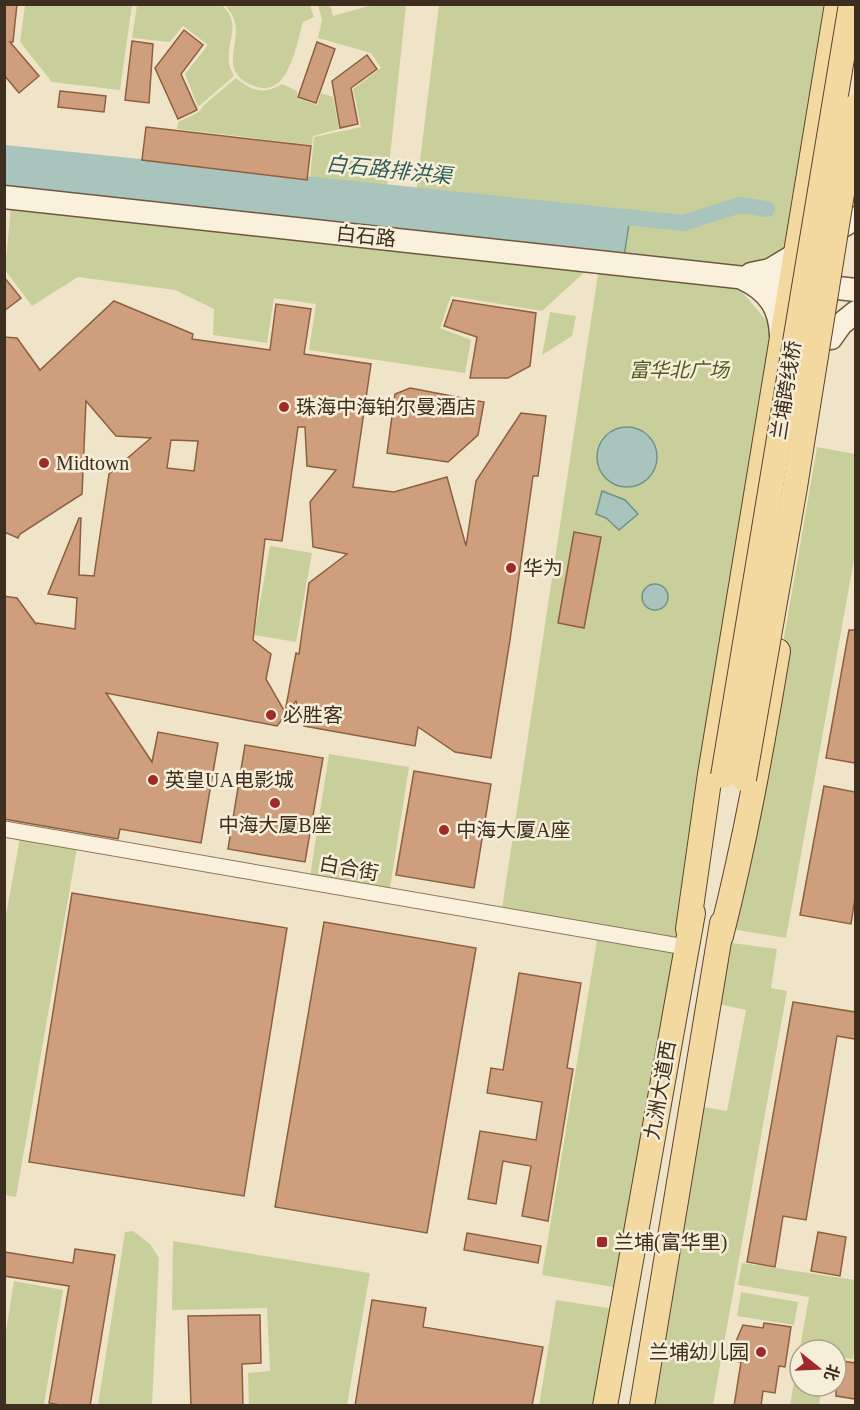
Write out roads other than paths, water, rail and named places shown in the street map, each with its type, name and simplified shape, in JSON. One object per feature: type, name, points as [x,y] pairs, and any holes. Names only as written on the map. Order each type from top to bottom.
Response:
[{"type":"main road","points":[[728,275],[758,268],[783,248],[795,226],[803,206],[837,4]]},
{"type":"main road","name":"兰埔跨线桥","points":[[734,778],[851,4]]},
{"type":"main road","name":"兰埔跨线桥","points":[[734,778],[795,487],[855,106]]},
{"type":"main road","points":[[813,144],[818,158],[829,168],[839,170],[848,167],[855,160]]},
{"type":"main road","points":[[781,337],[816,276],[850,228],[855,184]]},
{"type":"main road","name":"白石路","points":[[4,197],[728,275]]},
{"type":"main road","points":[[721,936],[757,781],[831,338],[816,276],[803,206]]},
{"type":"main road","points":[[816,276],[850,228]]},
{"type":"main road","points":[[728,275],[816,276]]},
{"type":"main road","points":[[687,938],[711,762],[781,337],[778,313],[767,294],[756,285],[728,275]]},
{"type":"main road","points":[[831,338],[841,324],[855,312]]},
{"type":"main road","points":[[776,366],[788,351],[800,347],[809,349],[817,356],[824,366],[825,374]]},
{"type":"main road","name":"九洲大道西","points":[[642,1406],[721,936],[730,857],[734,778]]},
{"type":"main road","name":"九洲大道西","points":[[605,1406],[687,938],[708,854],[734,778]]},
{"type":"street","name":"白合街","points":[[4,829],[687,938]]},
{"type":"water","points":[[5,153],[630,218],[623,263],[5,198]]},
{"type":"water","points":[[627,427],[644,432],[652,440],[657,457],[652,474],[644,482],[627,487],[610,482],[602,474],[597,457],[602,440],[610,432]]},
{"type":"water","points":[[602,491],[625,500],[638,514],[619,530],[606,518],[596,514]]},
{"type":"water","points":[[655,584],[664,588],[668,597],[664,606],[655,610],[646,606],[642,597],[646,588]]},
{"type":"waterway","name":"白石路排洪渠","points":[[4,153],[683,223],[740,205],[767,209]]},
{"type":"place","name":"珠海中海铂尔曼酒店","points":[[284,407]]},
{"type":"place","name":"Midtown","points":[[44,463]]},
{"type":"place","name":"华为","points":[[511,568]]},
{"type":"place","name":"必胜客","points":[[271,715]]},
{"type":"place","name":"英皇UA电影城","points":[[153,780]]},
{"type":"place","name":"中海大厦B座","points":[[275,803]]},
{"type":"place","name":"中海大厦A座","points":[[444,830]]},
{"type":"place","name":"兰埔(富华里)","points":[[602,1242]]},
{"type":"place","name":"兰埔幼儿园","points":[[761,1352]]},
{"type":"park label","name":"富华北广场","points":[[679,370]]}]
